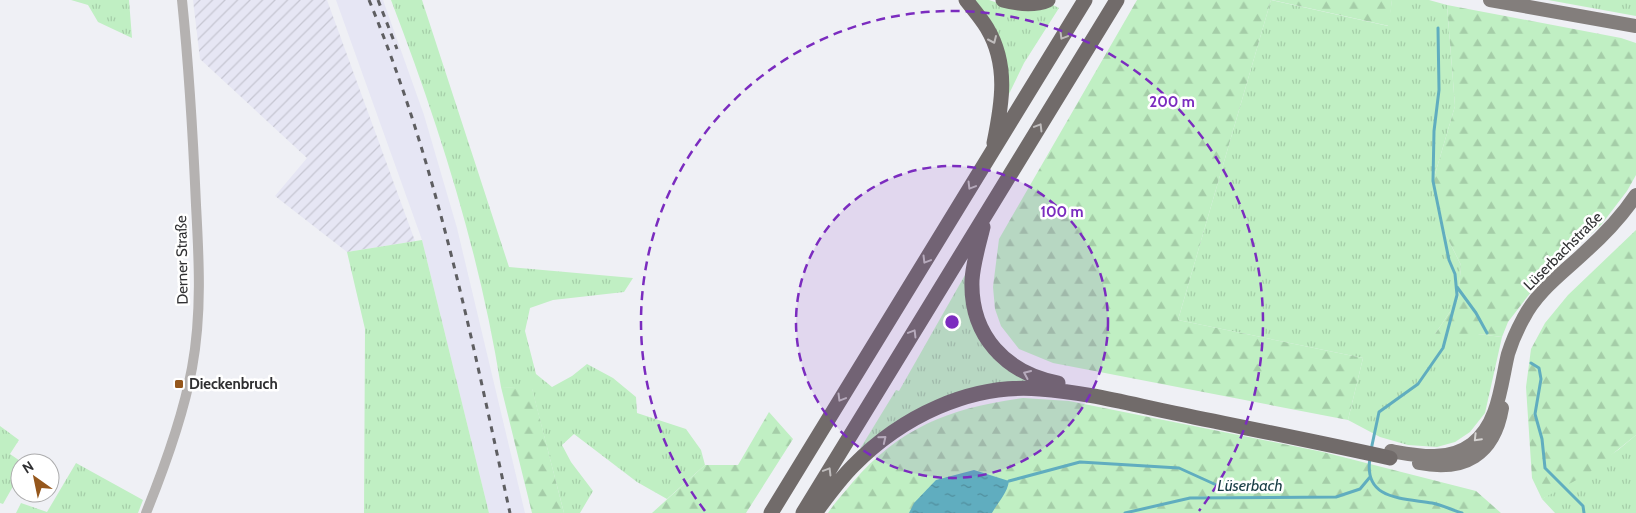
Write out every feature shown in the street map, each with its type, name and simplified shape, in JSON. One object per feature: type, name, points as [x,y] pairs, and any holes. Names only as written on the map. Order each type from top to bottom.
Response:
[{"type":"highway","points":[[966,0],[987,27],[1000,61],[1003,94],[991,154]]},
{"type":"highway","points":[[1003,0],[1015,3],[1040,3],[1048,0]]},
{"type":"highway","points":[[771,513],[1086,0]]},
{"type":"highway","points":[[803,513],[1117,0]]},
{"type":"highway","points":[[986,214],[972,280],[973,301],[981,327],[989,341],[1014,368],[1050,382],[1390,455]]},
{"type":"highway","points":[[815,513],[852,467],[894,430],[941,405],[994,391],[1040,389],[1064,392],[1348,446]]},
{"type":"main road","points":[[1490,0],[1636,26]]},
{"type":"main road","name":"Lüserbachstraße","points":[[1390,455],[1449,455],[1463,450],[1482,434],[1491,419],[1501,390],[1509,353],[1525,314],[1555,279],[1613,224],[1636,195]]},
{"type":"street","name":"Derner Straße","points":[[146,513],[177,428],[190,376],[196,334],[199,269],[196,183],[182,0]]},
{"type":"shaded area","points":[[193,0],[327,0],[415,241],[347,252],[275,196],[307,158],[200,59]]},
{"type":"shaded area","points":[[336,0],[383,0],[424,115],[457,228],[525,513],[489,513],[422,240]]},
{"type":"green space","points":[[71,0],[129,0],[132,38],[98,22],[88,5]]},
{"type":"green space","points":[[391,0],[422,0],[509,267],[633,278],[624,292],[553,300],[530,308],[525,331],[536,374],[552,387],[572,376],[587,364],[613,378],[636,397],[637,413],[686,429],[701,450],[705,465],[667,499],[637,482],[574,434],[562,445],[571,462],[593,491],[580,513],[564,513],[532,389],[501,387],[482,288],[470,239],[441,142]]},
{"type":"green space","points":[[972,0],[989,0],[1013,8],[1053,5],[1059,8],[1024,63],[1008,96]]},
{"type":"green space","points":[[1137,0],[1271,0],[1178,320],[1363,358],[1348,420],[1053,363],[1019,349],[1001,326],[995,309],[993,287],[999,239]]},
{"type":"green space","points":[[1271,0],[1388,26],[1392,0],[1429,0],[1447,5],[1455,106],[1433,181],[1441,225],[1461,265],[1458,300],[1435,334],[1478,334],[1502,337],[1485,413],[1470,432],[1455,442],[1437,447],[1408,445],[1380,437],[1348,420],[1363,358],[1178,320]]},
{"type":"green space","points":[[1272,0],[1392,0],[1389,26]]},
{"type":"green space","points":[[1548,0],[1636,0],[1636,16]]},
{"type":"green space","points":[[1447,5],[1621,38],[1636,43],[1636,175],[1627,191],[1601,225],[1547,271],[1508,322],[1502,337],[1478,334],[1435,334],[1458,300],[1461,265],[1441,225],[1433,181],[1455,106]]},
{"type":"green space","points":[[1636,230],[1636,435],[1589,473],[1542,499],[1532,478],[1526,387],[1531,349],[1545,323],[1568,295]]},
{"type":"green space","points":[[422,240],[489,513],[364,513],[365,329],[347,252]]},
{"type":"green space","points":[[965,275],[970,310],[1030,382],[1005,385],[860,449],[896,390],[899,391]]},
{"type":"green space","points":[[501,387],[532,388],[564,513],[532,513]]},
{"type":"green space","points":[[1023,398],[1069,401],[1323,452],[1476,491],[1501,513],[828,513],[870,463],[889,447],[909,434],[950,414],[973,407]]},
{"type":"green space","points":[[769,412],[793,439],[746,513],[652,513],[705,465],[738,465]]},
{"type":"green space","points":[[0,426],[19,440],[10,453],[10,492],[3,504],[0,503]]},
{"type":"green space","points":[[1636,435],[1636,513],[1555,513],[1542,499],[1618,450]]},
{"type":"green space","points":[[76,463],[143,500],[138,513],[16,513],[21,503],[47,512],[52,503],[60,503],[60,490]]},
{"type":"water","points":[[974,470],[1009,481],[1004,494],[992,513],[909,513],[914,503],[936,480]]},
{"type":"waterway","points":[[1371,450],[1379,412],[1418,384],[1443,348],[1457,295],[1455,274],[1449,260],[1433,181],[1434,131],[1439,90],[1438,28]]},
{"type":"waterway","points":[[1457,287],[1476,313],[1487,333]]},
{"type":"waterway","points":[[1531,363],[1539,368],[1541,379],[1535,414],[1542,439],[1545,468],[1583,506],[1584,513]]},
{"type":"waterway","points":[[1370,458],[1369,472],[1373,482],[1387,494],[1397,498],[1436,504],[1462,513]]},
{"type":"waterway","points":[[1009,481],[1080,462],[1179,468],[1223,488]]},
{"type":"waterway","name":"Lüserbach","points":[[1125,513],[1190,498],[1336,497],[1360,489],[1370,477]]},
{"type":"railway","points":[[369,0],[393,62],[414,125],[451,253],[510,513]]},
{"type":"railway","points":[[378,0],[397,49]]},
{"type":"place","name":"Dieckenbruch","points":[[179,384]]}]
